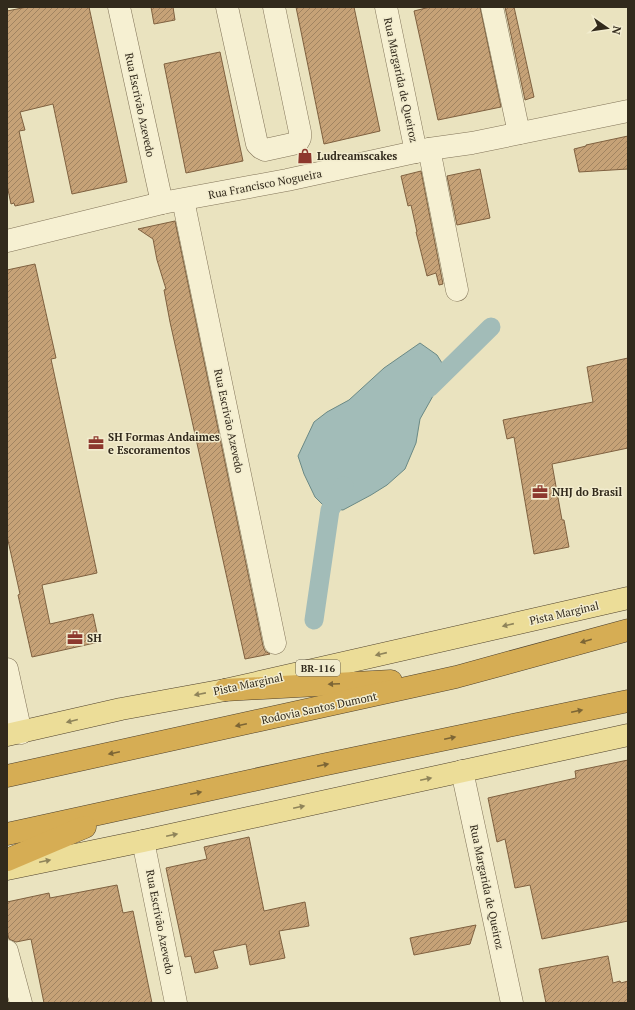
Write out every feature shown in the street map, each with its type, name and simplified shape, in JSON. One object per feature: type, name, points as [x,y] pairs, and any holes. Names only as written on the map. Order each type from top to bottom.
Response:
[{"type":"highway","name":"Rodovia Santos Dumont","points":[[7,776],[456,677],[628,630]]},
{"type":"highway","points":[[225,690],[456,677]]},
{"type":"highway","points":[[7,834],[628,701]]},
{"type":"highway","points":[[7,860],[134,806]]},
{"type":"main road","name":"Pista Marginal","points":[[14,734],[120,709],[225,690],[628,598]]},
{"type":"main road","points":[[7,869],[143,841],[628,735]]},
{"type":"street","name":"Rua Escrivão Azevedo","points":[[119,7],[162,203]]},
{"type":"street","points":[[228,7],[257,144],[265,150],[280,148],[297,143],[300,138],[274,7]]},
{"type":"street","name":"Rua Margarida de Queiroz","points":[[386,7],[457,290]]},
{"type":"street","points":[[492,7],[522,133]]},
{"type":"street","name":"Rua Francisco Nogueira","points":[[7,241],[162,203],[287,180],[423,151],[472,143],[628,111]]},
{"type":"street","points":[[280,148],[287,180]]},
{"type":"street","name":"Rua Escrivão Azevedo","points":[[183,200],[275,643]]},
{"type":"street","points":[[7,669],[14,734]]},
{"type":"street","name":"Rua Margarida de Queiroz","points":[[462,771],[512,1003]]},
{"type":"street","name":"Rua Escrivão Azevedo","points":[[143,841],[176,1003]]},
{"type":"street","points":[[7,951],[21,1003]]},
{"type":"water","points":[[420,343],[437,355],[447,371],[420,419],[416,443],[405,469],[387,485],[343,510],[326,508],[315,497],[304,474],[298,456],[314,422],[327,412],[349,400],[384,368]]},
{"type":"building","points":[[27,7],[89,7],[127,182],[72,194],[53,104],[20,112],[25,130],[19,131],[34,202],[15,206],[14,203],[11,204],[7,185],[7,11]]},
{"type":"building","points":[[151,7],[173,7],[175,20],[154,24]]},
{"type":"building","points":[[296,7],[354,7],[380,131],[324,144]]},
{"type":"building","points":[[430,7],[480,7],[501,107],[438,120],[414,11]]},
{"type":"building","points":[[505,7],[514,7],[534,97],[525,100]]},
{"type":"building","points":[[220,52],[243,161],[186,173],[164,64]]},
{"type":"building","points":[[628,136],[628,169],[579,172],[574,149]]},
{"type":"building","points":[[480,169],[490,218],[457,225],[447,176]]},
{"type":"building","points":[[421,171],[443,284],[439,285],[436,273],[427,276],[411,205],[408,206],[401,176]]},
{"type":"building","points":[[175,221],[263,646],[265,651],[270,654],[245,659],[170,322],[164,290],[166,289],[157,260],[153,239],[138,229]]},
{"type":"building","points":[[35,264],[56,358],[51,359],[97,573],[42,585],[50,624],[93,614],[99,642],[32,657],[7,536],[7,270]]},
{"type":"building","name":"NHJ do Brasil","points":[[628,358],[628,448],[552,464],[562,520],[564,520],[569,547],[534,554],[514,437],[507,439],[503,420],[593,402],[587,367]]},
{"type":"building","points":[[628,760],[628,921],[542,939],[530,885],[515,888],[505,839],[497,842],[488,798],[576,778],[575,771]]},
{"type":"building","points":[[249,837],[264,911],[305,902],[309,926],[279,931],[285,958],[250,965],[246,944],[213,951],[218,968],[195,973],[191,956],[185,957],[166,868],[207,859],[204,847]]},
{"type":"building","points":[[117,885],[123,913],[133,911],[152,1003],[44,1003],[31,939],[16,942],[9,939],[7,931],[7,902],[49,893],[50,898]]},
{"type":"building","points":[[476,925],[470,944],[414,955],[410,938]]},
{"type":"building","points":[[608,956],[613,983],[628,981],[628,1003],[546,1003],[539,969]]},
{"type":"waterway","points":[[429,388],[491,327]]},
{"type":"waterway","points":[[314,620],[330,510],[344,486]]},
{"type":"place","name":"Ludreamscakes","points":[[305,156]]},
{"type":"place","name":"SH Formas Andaimes e Escoramentos","points":[[96,443]]},
{"type":"place","name":"NHJ do Brasil","points":[[540,492]]},
{"type":"place","name":"SH","points":[[75,638]]}]
